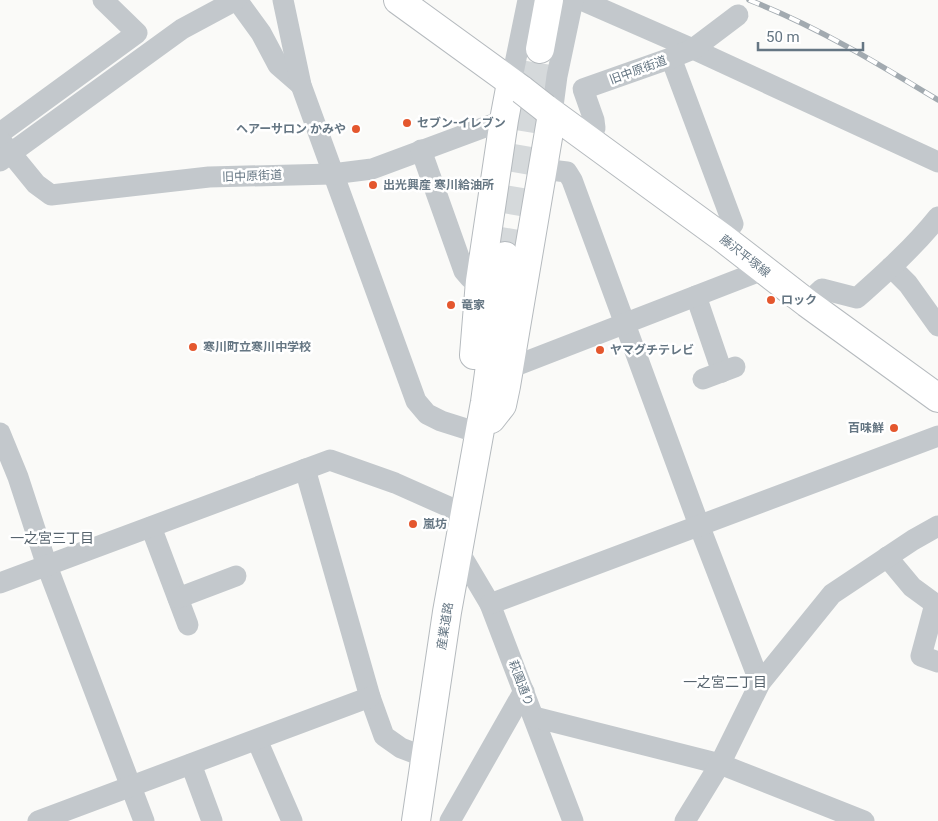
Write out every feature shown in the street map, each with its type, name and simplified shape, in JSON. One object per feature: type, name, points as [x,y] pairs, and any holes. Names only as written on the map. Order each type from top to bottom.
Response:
[{"type":"main road","points":[[398,0],[517,86],[504,120],[480,281],[471,401],[479,433]]},
{"type":"main road","points":[[540,49],[549,0]]},
{"type":"main road","name":"藤沢平塚線","points":[[517,86],[807,303],[938,398]]},
{"type":"main road","points":[[479,433],[502,405],[510,368],[542,170],[549,111]]},
{"type":"main road","name":"産業道路","points":[[416,821],[458,550],[466,514],[484,402],[505,256]]},
{"type":"street","points":[[0,133],[137,33],[102,0]]},
{"type":"street","points":[[4,151],[182,29],[236,0],[261,33],[278,65],[301,85]]},
{"type":"street","points":[[283,0],[301,85],[416,401],[426,414],[441,421],[479,433]]},
{"type":"street","points":[[517,86],[528,0]]},
{"type":"street","points":[[549,111],[573,0]]},
{"type":"street","points":[[581,0],[693,48],[938,162]]},
{"type":"street","name":"旧中原街道","points":[[589,140],[595,128],[583,89],[671,58],[693,48],[738,15]]},
{"type":"street","points":[[671,58],[733,224],[722,238]]},
{"type":"street","name":"旧中原街道","points":[[4,151],[36,184],[51,195],[209,177],[332,174],[372,168],[504,120]]},
{"type":"street","points":[[421,150],[464,271],[470,278],[480,281]]},
{"type":"street","points":[[542,170],[567,172],[572,180],[699,525],[760,683]]},
{"type":"street","points":[[807,303],[822,288],[857,298],[926,232],[938,217]]},
{"type":"street","points":[[891,267],[908,284],[938,326]]},
{"type":"street","points":[[510,368],[763,270]]},
{"type":"street","points":[[696,296],[720,372]]},
{"type":"street","points":[[0,433],[18,477],[47,566],[144,821]]},
{"type":"street","points":[[490,604],[938,436]]},
{"type":"street","points":[[0,583],[330,460],[395,483],[466,514]]},
{"type":"street","points":[[305,469],[370,697],[384,736],[401,748],[425,757]]},
{"type":"street","points":[[685,821],[720,764],[760,683],[832,594],[938,526]]},
{"type":"street","points":[[151,527],[188,625]]},
{"type":"street","name":"萩園通り","points":[[458,550],[490,604],[573,821]]},
{"type":"street","points":[[887,557],[912,587],[937,605],[921,656],[938,662]]},
{"type":"street","points":[[178,598],[236,576]]},
{"type":"street","points":[[450,821],[524,691]]},
{"type":"street","points":[[38,821],[370,697]]},
{"type":"street","points":[[534,718],[720,764],[864,821]]},
{"type":"street","points":[[257,740],[292,821]]},
{"type":"street","points":[[191,764],[212,821]]},
{"type":"tunnel","points":[[505,256],[540,49]]},
{"type":"railway","points":[[749,0],[822,33],[938,100]]},
{"type":"place","name":"セブン-イレブン","points":[[407,123]]},
{"type":"place","name":"ヘアーサロン かみや","points":[[356,129]]},
{"type":"place","name":"出光興産 寒川給油所","points":[[373,185]]},
{"type":"place","name":"ロック","points":[[771,300]]},
{"type":"place","name":"竜家","points":[[451,305]]},
{"type":"place","name":"寒川町立寒川中学校","points":[[193,347]]},
{"type":"place","name":"ヤマグチテレビ","points":[[600,350]]},
{"type":"place","name":"百味鮮","points":[[894,428]]},
{"type":"place","name":"嵐坊","points":[[413,524]]},
{"type":"district","name":"一之宮三丁目","points":[[52,538]]},
{"type":"district","name":"一之宮二丁目","points":[[725,682]]}]
